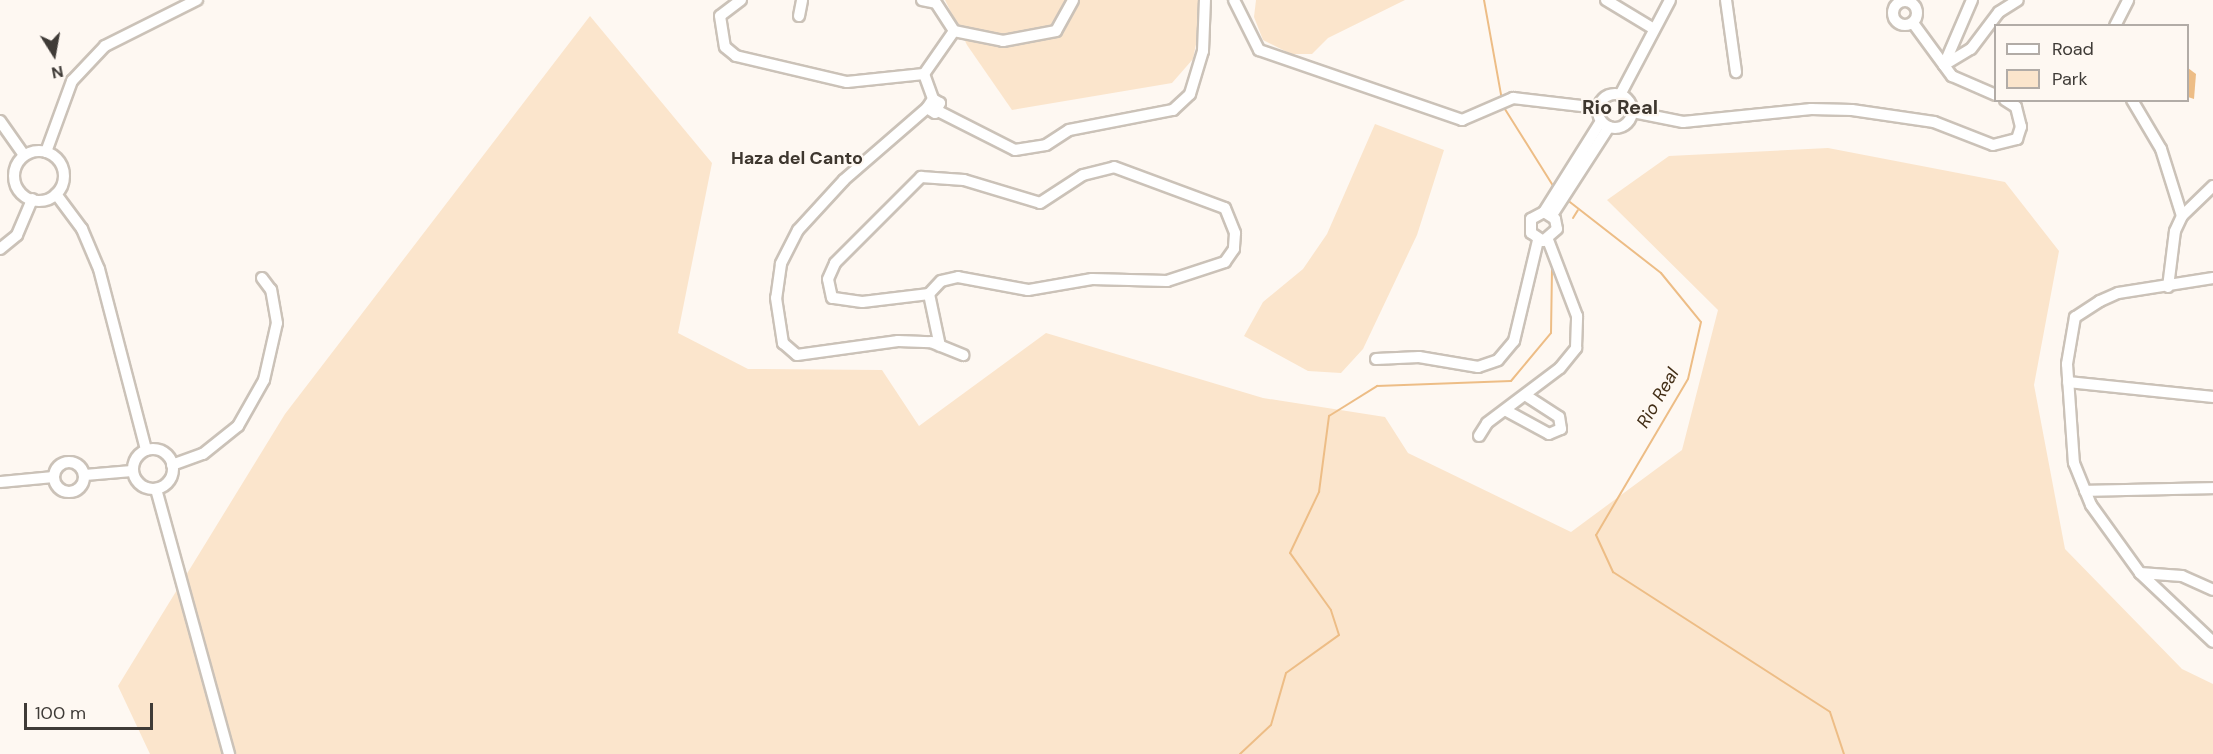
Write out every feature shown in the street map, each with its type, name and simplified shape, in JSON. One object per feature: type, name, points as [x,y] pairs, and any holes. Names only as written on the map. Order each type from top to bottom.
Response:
[{"type":"street","points":[[46,152],[72,81],[105,46],[197,0]]},
{"type":"street","points":[[741,0],[720,16],[725,48],[736,56],[847,82],[924,74]]},
{"type":"street","points":[[799,16],[802,0]]},
{"type":"street","points":[[922,0],[936,3],[954,31],[1003,41],[1056,31],[1073,0]]},
{"type":"street","points":[[954,31],[924,74],[932,106],[1022,150],[1046,145],[1069,130],[1173,110],[1190,94],[1197,72],[1205,0]]},
{"type":"street","points":[[1234,0],[1259,50],[1462,120],[1513,98],[1598,108]]},
{"type":"street","points":[[1606,0],[1654,29]]},
{"type":"street","points":[[1620,94],[1670,0]]},
{"type":"street","points":[[1726,0],[1736,72]]},
{"type":"street","points":[[1944,65],[1972,0]]},
{"type":"street","points":[[1944,65],[1971,49],[1999,12],[2018,0]]},
{"type":"street","points":[[2116,24],[2128,0]]},
{"type":"street","points":[[1913,23],[1952,76],[1994,95]]},
{"type":"street","points":[[1598,108],[1611,94],[1620,94]]},
{"type":"street","points":[[1620,94],[1633,112],[1683,122],[1810,109],[1852,110],[1934,122],[1993,145],[2017,139],[2021,127],[2016,107],[2008,102]]},
{"type":"street","points":[[2133,102],[2161,149],[2182,216],[2168,287]]},
{"type":"street","points":[[932,106],[844,180],[798,230],[781,264],[776,298],[783,343],[797,355],[898,340],[940,346],[963,355]]},
{"type":"street","points":[[1598,108],[1605,124]]},
{"type":"street","points":[[1605,124],[1622,127],[1633,112]]},
{"type":"street","points":[[0,121],[24,155]]},
{"type":"street","points":[[1479,436],[1505,410],[1570,358],[1579,333],[1543,240],[1529,224],[1548,214],[1605,124]]},
{"type":"street","points":[[24,155],[46,152]]},
{"type":"street","points":[[46,152],[64,171],[56,194]]},
{"type":"street","points":[[24,155],[15,180],[32,200]]},
{"type":"street","points":[[1114,168],[1225,208],[1235,233],[1234,249],[1225,262],[1198,275],[1123,284],[1092,279],[1028,290],[958,277],[941,281],[928,294],[862,302],[832,298],[828,279],[835,263],[928,175],[986,185],[1040,203],[1083,176],[1114,168]]},
{"type":"street","points":[[2182,216],[2213,186]]},
{"type":"street","points":[[32,200],[56,194]]},
{"type":"street","points":[[56,194],[82,229],[99,268],[146,450]]},
{"type":"street","points":[[0,249],[17,235],[32,200]]},
{"type":"street","points":[[1376,359],[1419,357],[1478,367],[1498,360],[1514,341],[1543,240],[1557,229],[1548,214]]},
{"type":"street","points":[[172,465],[203,454],[238,426],[264,380],[277,323],[271,290],[262,278]]},
{"type":"street","points":[[2213,278],[2168,287],[2118,293],[2075,317],[2068,382],[2074,463],[2085,491],[2140,573],[2213,642]]},
{"type":"street","points":[[928,294],[940,346]]},
{"type":"street","points":[[2068,382],[2213,397]]},
{"type":"street","points":[[1505,410],[1549,434],[1561,429],[1559,417],[1525,395]]},
{"type":"street","points":[[146,450],[163,451],[172,465],[169,480],[156,489],[140,485],[132,471],[135,458],[146,450]]},
{"type":"street","points":[[0,482],[54,477],[68,462],[85,475],[132,471]]},
{"type":"street","points":[[54,477],[56,485],[70,492],[78,489],[85,475]]},
{"type":"street","points":[[2085,491],[2213,488]]},
{"type":"street","points":[[156,489],[229,754]]},
{"type":"street","points":[[2140,573],[2182,576],[2213,590]]},
{"type":"green space","points":[[945,0],[1205,0],[1193,59],[1172,83],[1012,110],[967,45]]},
{"type":"green space","points":[[1256,0],[1405,0],[1328,38],[1312,54],[1291,54],[1263,40],[1254,17]]},
{"type":"green space","points":[[590,16],[712,163],[678,333],[748,369],[882,370],[919,426],[1046,333],[1263,398],[1385,417],[1408,453],[1571,532],[1682,450],[1718,310],[1607,200],[1669,156],[1828,148],[2005,182],[2059,251],[2034,385],[2065,549],[2182,669],[2213,684],[2213,754],[150,754],[118,686],[285,414]]},
{"type":"green space","points":[[1375,124],[1444,150],[1417,235],[1363,349],[1341,373],[1308,371],[1244,336],[1263,302],[1303,269],[1327,234]]},
{"type":"shaded area","points":[[2189,69],[2196,74],[2194,99],[2189,97]]},
{"type":"waterway","name":"Rio Real","points":[[1484,0],[1502,100]]},
{"type":"waterway","name":"Rio Real","points":[[1503,106],[1555,189]]},
{"type":"waterway","name":"Rio Real","points":[[1566,199],[1661,273],[1701,322],[1688,379],[1596,535],[1613,572],[1830,712],[1844,754]]},
{"type":"waterway","points":[[1573,218],[1578,210]]},
{"type":"waterway","points":[[1240,754],[1271,725],[1286,673],[1339,635],[1331,610],[1290,553],[1319,492],[1329,416],[1377,386],[1511,381],[1551,333],[1552,268]]},
{"type":"district","name":"Rio Real","points":[[1620,107]]},
{"type":"district","name":"Haza del Canto","points":[[797,158]]}]
